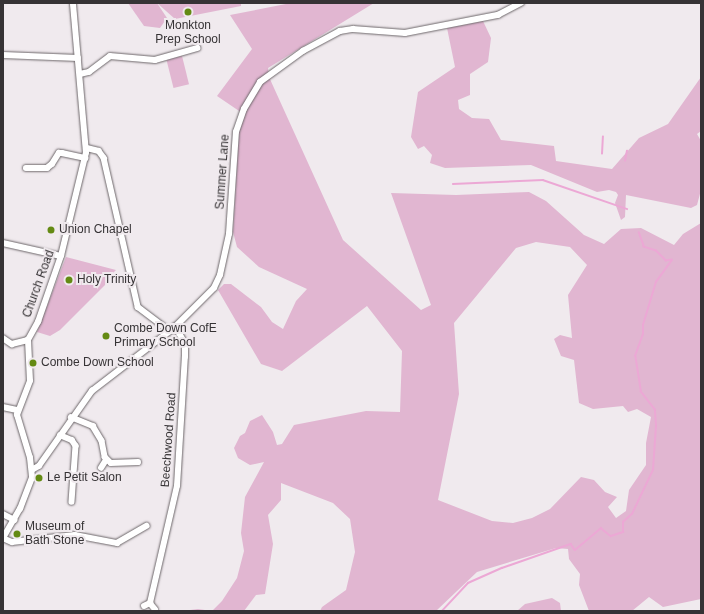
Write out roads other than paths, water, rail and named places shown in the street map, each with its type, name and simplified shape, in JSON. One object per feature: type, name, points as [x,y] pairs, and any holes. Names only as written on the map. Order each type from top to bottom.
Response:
[{"type":"street","name":"Church Road","points":[[28,340],[38,322],[61,256],[86,158],[87,148],[73,3]]},
{"type":"street","name":"Summer Lane","points":[[32,470],[39,466],[71,417],[92,391],[175,327],[205,298],[220,275],[229,234],[236,132],[244,109],[260,82],[303,51],[340,31],[349,29],[405,33],[498,15],[522,3]]},
{"type":"street","points":[[80,74],[90,71],[110,56],[154,60],[197,48]]},
{"type":"street","points":[[3,55],[78,58]]},
{"type":"street","points":[[87,148],[99,151],[104,158],[138,308],[170,331]]},
{"type":"street","points":[[26,168],[47,168],[52,164],[58,154],[62,153],[86,158]]},
{"type":"street","points":[[3,243],[61,256]]},
{"type":"street","name":"Beechwood Road","points":[[150,604],[178,486],[185,357],[182,337],[175,327]]},
{"type":"street","points":[[3,338],[12,344],[28,340],[30,381],[17,410],[32,470],[29,491],[15,520],[3,538],[12,542],[75,535],[95,537],[109,543],[117,543],[146,526]]},
{"type":"street","points":[[3,407],[17,410]]},
{"type":"street","points":[[71,417],[93,426],[102,441],[106,460],[101,468]]},
{"type":"street","points":[[60,435],[72,440],[76,446],[72,502]]},
{"type":"street","points":[[106,460],[116,464],[138,462]]},
{"type":"street","points":[[3,514],[15,520]]},
{"type":"street","points":[[144,606],[150,604],[155,609]]},
{"type":"waterway","points":[[602,154],[603,137]]},
{"type":"waterway","points":[[625,161],[627,151]]},
{"type":"waterway","points":[[453,184],[543,180],[627,209]]},
{"type":"waterway","points":[[442,611],[468,583],[502,568],[571,544],[575,550],[601,528],[611,536],[623,532],[623,522],[632,514],[653,470],[656,426],[655,410],[641,392],[635,356],[643,334],[643,325],[656,282],[672,260],[666,261],[656,251],[644,247],[639,233]]},
{"type":"place","name":"Monkton Prep School","points":[[188,12]]},
{"type":"place","name":"Union Chapel","points":[[51,230]]},
{"type":"place","name":"Holy Trinity","points":[[69,280]]},
{"type":"place","name":"Combe Down CofE Primary School","points":[[106,336]]},
{"type":"place","name":"Combe Down School","points":[[33,363]]},
{"type":"place","name":"Le Petit Salon","points":[[39,478]]},
{"type":"place","name":"Museum of Bath Stone","points":[[17,534]]}]
